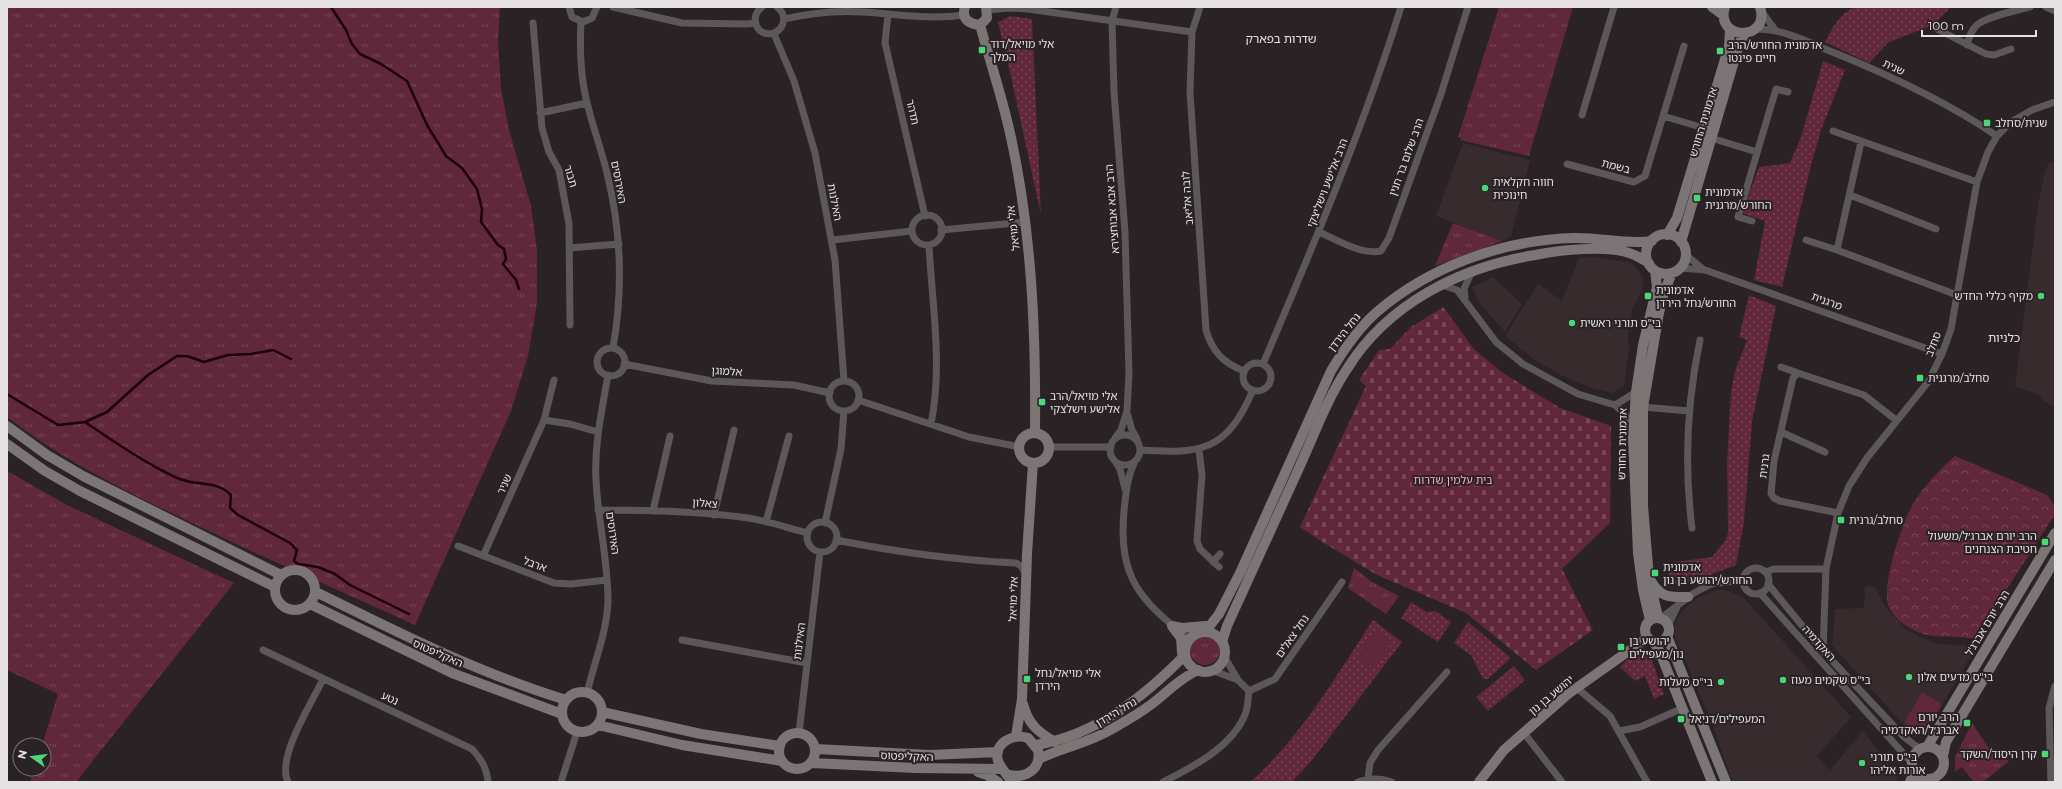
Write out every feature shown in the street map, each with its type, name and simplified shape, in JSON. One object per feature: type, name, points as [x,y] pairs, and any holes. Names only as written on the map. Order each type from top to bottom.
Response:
[{"type":"main road","points":[[1712,7],[1724,11],[1724,21],[1730,29],[1737,33],[1750,31]]},
{"type":"main road","points":[[964,11],[968,22],[980,25],[987,18],[987,8]]},
{"type":"main road","name":"אדמונית החורש","points":[[1681,242],[1739,44],[1760,22],[1761,10]]},
{"type":"main road","name":"אלי מויאל","points":[[980,25],[1010,133],[1025,222],[1035,327],[1035,433]]},
{"type":"main road","name":"אדמונית החורש","points":[[1667,235],[1677,218],[1729,46],[1730,29]]},
{"type":"main road","points":[[1222,642],[1230,618],[1346,369],[1357,354],[1386,323],[1414,300],[1442,285],[1472,271],[1510,260],[1567,250],[1598,249],[1628,252],[1652,267],[1665,274],[1676,271],[1684,262],[1686,255],[1681,242],[1674,236],[1667,235],[1660,236],[1652,241],[1647,252],[1652,267]]},
{"type":"main road","name":"נחל הירדן","points":[[1208,628],[1219,614],[1240,573],[1331,371],[1354,337],[1377,312],[1402,293],[1432,274],[1504,248],[1546,239],[1574,238],[1640,243],[1652,241]]},
{"type":"main road","name":"אדמונית החורש","points":[[1652,267],[1657,287],[1643,345],[1636,392],[1633,480],[1638,553],[1646,605],[1656,618]]},
{"type":"main road","name":"אדמונית החורש","points":[[1656,618],[1649,578],[1642,469],[1643,407],[1659,313],[1665,287],[1676,271]]},
{"type":"main road","points":[[7,426],[47,456],[82,476],[281,575]]},
{"type":"main road","points":[[1035,433],[1046,438],[1050,447],[1044,458],[1033,463],[1024,458],[1020,446],[1026,435],[1035,433]]},
{"type":"main road","points":[[7,444],[45,471],[80,491],[275,587]]},
{"type":"main road","name":"אלי מויאל","points":[[1016,736],[1022,699],[1026,574],[1033,463]]},
{"type":"main road","name":"הרב יורם אברג'ל","points":[[1923,748],[2055,533]]},
{"type":"main road","points":[[1943,756],[1937,750],[1923,748],[1914,754],[1911,762],[1912,778],[1919,777],[1926,781],[1941,773],[1944,765],[1943,756],[1946,742],[2055,560]]},
{"type":"main road","points":[[296,569],[303,570],[314,580],[316,592],[310,604],[296,610],[285,608],[280,603],[275,594],[275,587],[281,575],[287,571],[296,569]]},
{"type":"main road","points":[[1649,578],[1656,590],[1664,596],[1684,600]]},
{"type":"main road","name":"האקליפטוס","points":[[316,592],[455,659],[515,683],[566,700]]},
{"type":"main road","name":"האקליפטוס","points":[[310,604],[457,675],[562,714]]},
{"type":"main road","points":[[1712,782],[1659,650],[1650,639],[1645,627],[1656,618],[1668,631],[1726,782]]},
{"type":"main road","points":[[1172,626],[1208,628],[1218,636],[1222,642],[1224,656],[1222,662],[1211,670],[1198,670],[1189,664],[1183,656],[1181,638],[1172,626]]},
{"type":"main road","points":[[1183,656],[1189,639],[1208,628]]},
{"type":"main road","name":"יהושע בן נון","points":[[1479,782],[1504,750],[1577,688],[1650,639],[1661,641],[1668,631]]},
{"type":"main road","name":"נחל הירדן","points":[[1036,745],[1055,742],[1077,734],[1122,710],[1142,696],[1183,656]]},
{"type":"main road","name":"נחל הירדן","points":[[1039,759],[1052,752],[1084,744],[1112,730],[1149,706],[1184,676],[1198,670]]},
{"type":"main road","points":[[575,693],[587,693],[598,700],[602,712],[598,725],[590,731],[583,733],[576,732],[567,726],[562,714],[566,700],[575,693]]},
{"type":"main road","points":[[1022,699],[1026,715],[1034,728],[1055,742]]},
{"type":"main road","points":[[981,753],[997,745],[1007,734],[1022,699]]},
{"type":"main road","points":[[602,712],[695,733],[780,746]]},
{"type":"main road","points":[[598,725],[682,745],[782,761]]},
{"type":"main road","points":[[799,733],[807,735],[812,740],[816,749],[812,763],[808,767],[799,770],[788,767],[779,755],[780,746],[787,736],[799,733]]},
{"type":"main road","points":[[1016,736],[1028,738],[1036,745],[1039,759],[1034,770],[1027,778],[1017,777],[1007,775],[998,761],[998,752],[1003,743],[1016,736]]},
{"type":"main road","name":"האקליפטוס","points":[[816,749],[930,755],[998,752]]},
{"type":"main road","name":"האקליפטוס","points":[[812,763],[970,769],[1007,775]]},
{"type":"main road","points":[[970,769],[987,774],[998,782]]},
{"type":"street","points":[[569,7],[572,17],[582,22],[592,18],[597,7]]},
{"type":"street","points":[[613,7],[682,23],[755,23]]},
{"type":"street","points":[[762,7],[756,13],[755,23],[762,32],[774,34],[780,29],[784,19],[781,11],[777,7]]},
{"type":"street","name":"הרב אבא אבוחצירא","points":[[1115,438],[1121,430],[1127,411],[1129,373],[1129,304],[1114,92],[1112,20],[1116,7]]},
{"type":"street","name":"לובה אליאב","points":[[1200,7],[1192,32],[1190,92],[1206,330],[1209,342],[1216,353],[1230,366],[1244,371]]},
{"type":"street","name":"הרב אלישע וישליצקי","points":[[1264,364],[1319,232],[1372,97],[1402,7]]},
{"type":"street","name":"הרב שלום בר חנין","points":[[1319,232],[1372,253],[1381,251],[1389,238],[1441,94],[1468,7]]},
{"type":"street","points":[[1582,115],[1614,7]]},
{"type":"street","points":[[1967,45],[1971,32],[1976,25],[1984,21],[2030,7]]},
{"type":"street","points":[[2046,7],[2055,11]]},
{"type":"street","points":[[987,8],[1028,8],[1192,32]]},
{"type":"street","points":[[1761,10],[1776,31]]},
{"type":"street","points":[[784,19],[828,12],[862,12],[945,18],[964,11]]},
{"type":"street","name":"תדהר","points":[[888,14],[885,43],[925,216]]},
{"type":"street","name":"האירוסים","points":[[582,22],[580,53],[587,103],[608,174],[619,244],[620,285],[613,348]]},
{"type":"street","name":"תבור","points":[[533,23],[542,128],[549,152],[559,170],[566,197],[569,224],[570,326]]},
{"type":"street","name":"שנית","points":[[1750,31],[1767,29],[1809,42],[1870,68],[1971,119],[1997,136]]},
{"type":"street","points":[[1936,29],[1986,54],[1994,54],[2011,49]]},
{"type":"street","name":"האילנות","points":[[774,34],[794,81],[815,153],[836,260],[844,381]]},
{"type":"street","name":"בשמת","points":[[1567,164],[1634,182],[1645,176],[1684,46]]},
{"type":"street","points":[[1752,221],[1738,217],[1776,89],[1788,92]]},
{"type":"street","name":"סחלב","points":[[1823,651],[1826,569],[1838,513],[1849,486],[1867,458],[1928,382],[1942,354],[1951,329],[1977,182],[1988,152],[1997,136],[2012,122],[2032,110],[2055,102]]},
{"type":"street","points":[[540,113],[587,103]]},
{"type":"street","points":[[1663,116],[1704,128]]},
{"type":"street","points":[[1833,131],[1977,182]]},
{"type":"street","points":[[1711,138],[1757,152]]},
{"type":"street","points":[[1837,250],[1861,142]]},
{"type":"street","points":[[1850,195],[1936,229]]},
{"type":"street","points":[[925,216],[931,216],[937,220],[941,230],[937,240],[928,245],[918,242],[912,231],[916,220],[925,216]]},
{"type":"street","points":[[941,230],[1025,222]]},
{"type":"street","points":[[832,240],[912,231]]},
{"type":"street","points":[[1806,240],[1837,250],[1957,295]]},
{"type":"street","points":[[569,248],[619,244]]},
{"type":"street","points":[[928,245],[936,369],[936,396],[931,424]]},
{"type":"street","name":"מרגנית","points":[[1686,255],[1705,270],[1942,354]]},
{"type":"street","name":"מרגנית","points":[[1676,271],[1705,270]]},
{"type":"street","points":[[1465,299],[1464,289],[1472,271]]},
{"type":"street","points":[[1442,285],[1457,290],[1496,342],[1523,364],[1578,394],[1615,405],[1634,423]]},
{"type":"street","points":[[1692,528],[1689,503],[1687,456],[1689,411],[1700,340]]},
{"type":"street","points":[[613,348],[621,352],[624,364],[618,374],[608,375],[599,368],[597,359],[605,349],[613,348]]},
{"type":"street","points":[[1254,362],[1264,364],[1271,374],[1269,383],[1262,390],[1252,390],[1245,385],[1243,381],[1244,371],[1249,364],[1254,362]]},
{"type":"street","name":"אלמוגן","points":[[624,364],[712,381],[794,385],[830,393]]},
{"type":"street","points":[[1781,368],[1864,395],[1896,420]]},
{"type":"street","name":"גרנית","points":[[1798,373],[1793,378],[1791,385],[1774,468],[1771,494],[1774,498],[1838,513]]},
{"type":"street","name":"האירוסים","points":[[587,693],[603,632],[608,602],[596,479],[598,432],[608,375]]},
{"type":"street","name":"שניר","points":[[483,556],[544,420],[554,380]]},
{"type":"street","points":[[844,381],[854,386],[858,392],[858,400],[852,409],[844,411],[832,405],[830,393],[837,383],[844,381]]},
{"type":"street","points":[[1140,450],[1180,452],[1199,450],[1222,437],[1234,426],[1243,412],[1252,390]]},
{"type":"street","points":[[1615,405],[1636,392]]},
{"type":"street","points":[[858,400],[969,437],[1020,446]]},
{"type":"street","points":[[1643,407],[1689,411]]},
{"type":"street","points":[[825,523],[841,449],[844,411]]},
{"type":"street","name":"הרב אבא אבוחצירא","points":[[1127,411],[1132,430],[1138,441]]},
{"type":"street","points":[[544,420],[570,424],[598,432]]},
{"type":"street","points":[[714,515],[734,430]]},
{"type":"street","points":[[1781,432],[1825,452]]},
{"type":"street","points":[[1126,493],[1120,469],[1111,456],[1110,447],[1115,438],[1124,434],[1134,437],[1138,441],[1140,450],[1128,474],[1122,544],[1127,568],[1141,595],[1151,608],[1189,639]]},
{"type":"street","points":[[653,511],[670,436]]},
{"type":"street","points":[[766,522],[789,436]]},
{"type":"street","points":[[1050,447],[1110,447]]},
{"type":"street","points":[[1199,450],[1202,475],[1197,540],[1200,549],[1219,567]]},
{"type":"street","points":[[1114,460],[1125,465],[1135,461]]},
{"type":"street","name":"צאלון","points":[[598,510],[653,511],[714,515],[766,522],[808,533]]},
{"type":"street","points":[[825,523],[832,526],[835,531],[836,540],[830,549],[820,552],[812,548],[809,544],[808,533],[813,526],[825,523]]},
{"type":"street","points":[[836,540],[921,555],[973,561],[1016,563],[1021,566],[1026,574]]},
{"type":"street","name":"ארבל","points":[[458,546],[554,583],[570,584],[607,580]]},
{"type":"street","name":"האילנות","points":[[799,733],[820,552]]},
{"type":"street","points":[[1016,563],[1027,554]]},
{"type":"street","points":[[1213,562],[1220,554]]},
{"type":"street","points":[[1753,568],[1758,568],[1765,572],[1769,579],[1768,584],[1760,593],[1748,591],[1743,580],[1746,572],[1753,568]]},
{"type":"street","points":[[1765,572],[1778,569],[1826,569]]},
{"type":"street","points":[[1656,618],[1711,584],[1743,580]]},
{"type":"street","name":"נחל צאלים","points":[[1249,691],[1275,679],[1342,582]]},
{"type":"street","name":"האקדמיה","points":[[1768,584],[1823,651],[1904,737],[1923,748]]},
{"type":"street","name":"האקדמיה","points":[[1760,593],[1911,762]]},
{"type":"street","points":[[1668,631],[1684,600]]},
{"type":"street","points":[[682,640],[807,662]]},
{"type":"street","name":"נטע","points":[[263,650],[472,749],[481,758],[486,770],[488,782]]},
{"type":"street","points":[[1163,782],[1192,766],[1227,740],[1235,732],[1246,712],[1249,691],[1238,680],[1224,656]]},
{"type":"street","points":[[1211,670],[1238,680]]},
{"type":"street","points":[[1368,778],[1370,763],[1378,750],[1447,672]]},
{"type":"street","points":[[288,782],[286,764],[290,746],[323,679]]},
{"type":"street","points":[[2051,782],[2050,708],[2055,686]]},
{"type":"street","points":[[1577,688],[1610,716],[1644,781]]},
{"type":"street","points":[[1619,731],[1640,726],[1683,708]]},
{"type":"street","points":[[561,782],[576,732]]},
{"type":"street","points":[[1524,733],[1562,782]]},
{"type":"street","points":[[1358,782],[1368,778],[1392,782]]},
{"type":"shaded area","name":"חווה חקלאית חינוכית","points":[[1463,143],[1530,160],[1511,236],[1502,241],[1436,216]]},
{"type":"shaded area","name":"מקיף כללי החדש","points":[[2055,161],[2055,407],[2045,402],[2038,394],[2015,387],[2038,205],[2048,164]]},
{"type":"shaded area","name":"בי\"ס תורני ראשית","points":[[1597,257],[1632,263],[1643,278],[1643,288],[1632,310],[1628,335],[1629,347],[1624,386],[1612,393],[1594,389],[1561,375],[1535,360],[1505,336],[1538,284],[1562,301],[1579,258]]},
{"type":"shaded area","points":[[1493,277],[1522,304],[1505,332],[1479,303],[1472,287]]},
{"type":"shaded area","name":"בי\"ס מדעים אלון","points":[[1874,586],[1886,608],[1907,630],[1938,644],[1970,646],[1975,649],[1924,735],[1912,733],[1832,645],[1835,609],[1864,608],[1865,587]]},
{"type":"shaded area","points":[[1716,590],[1726,590],[1744,598],[1851,717],[1817,756],[1830,770],[1863,731],[1897,776],[1897,782],[1733,782],[1711,721],[1675,637],[1675,625],[1678,617],[1687,606],[1697,598]]},
{"type":"green space","points":[[7,7],[500,7],[498,41],[501,88],[509,130],[531,206],[537,250],[537,303],[528,356],[511,411],[415,625],[166,511],[72,461],[28,433],[7,417]]},
{"type":"green space","points":[[1499,7],[1573,7],[1529,156],[1460,140],[1461,138],[1458,137]]},
{"type":"green space","points":[[1855,7],[1951,7],[1933,25],[1889,42],[1869,63],[1825,42],[1841,17]]},
{"type":"green space","points":[[1010,16],[1032,19],[1041,215],[998,22]]},
{"type":"green space","points":[[1823,61],[1845,70],[1821,130],[1810,169],[1782,287],[1754,280],[1765,221],[1742,213],[1759,167],[1790,163],[1801,137]]},
{"type":"green space","points":[[1453,223],[1502,241],[1435,266]]},
{"type":"green space","points":[[1749,295],[1776,306],[1752,422],[1744,522],[1736,565],[1684,585],[1673,584],[1670,579],[1668,563],[1712,557],[1725,541],[1728,533],[1727,462],[1731,392],[1735,371],[1747,340],[1739,337]]},
{"type":"green space","name":"בית עלמין שדרות","points":[[1443,307],[1474,349],[1503,373],[1560,408],[1611,426],[1610,523],[1562,569],[1593,630],[1536,670],[1466,613],[1377,575],[1300,527],[1366,386],[1359,380],[1379,350],[1390,349],[1411,327]]},
{"type":"green space","points":[[1955,456],[2047,495],[2055,506],[2055,514],[1975,639],[1934,636],[1918,632],[1904,624],[1895,616],[1890,610],[1887,598],[1887,586],[1890,571],[1898,540],[1908,513],[1927,485]]},
{"type":"green space","points":[[7,471],[67,505],[234,583],[76,782],[30,782],[32,777],[52,777],[52,737],[45,737],[58,694],[7,670]]},
{"type":"green space","points":[[1354,568],[1372,582],[1399,596],[1386,614],[1348,588]]},
{"type":"green space","points":[[1411,602],[1427,612],[1435,611],[1451,622],[1438,642],[1401,618]]},
{"type":"green space","points":[[1373,620],[1402,642],[1313,759],[1292,782],[1250,782],[1286,746],[1302,726]]},
{"type":"green space","points":[[1468,622],[1511,658],[1488,679],[1483,679],[1471,655],[1454,643]]},
{"type":"green space","points":[[1374,631],[1392,642],[1374,669],[1357,658]]},
{"type":"green space","points":[[1205,635],[1211,636],[1219,644],[1219,656],[1211,664],[1205,665],[1199,664],[1191,656],[1190,650],[1191,644],[1199,636]]},
{"type":"green space","points":[[1643,649],[1649,652],[1664,694],[1654,699],[1645,676],[1635,681],[1620,667],[1635,652]]},
{"type":"green space","points":[[1514,666],[1525,680],[1488,711],[1476,697]]},
{"type":"green space","points":[[1922,692],[1942,704],[1924,735],[1904,723]]},
{"type":"green space","points":[[1972,723],[1988,747],[2009,761],[1983,782],[1974,782],[1962,767],[1955,772],[1955,757]]},
{"type":"waterway","points":[[331,7],[346,30],[352,44],[360,54],[381,64],[407,81],[427,125],[446,156],[462,168],[477,189],[482,209],[481,222],[498,245],[504,249],[506,259],[503,264],[516,280],[519,289]]},
{"type":"waterway","points":[[7,394],[58,425],[85,422],[107,412],[148,375],[177,356],[187,356],[204,362],[228,355],[251,354],[273,350],[291,359]]},
{"type":"waterway","points":[[85,422],[151,465],[174,477],[190,482],[215,486],[226,491],[231,495],[230,508],[238,515],[290,543],[297,550],[294,561],[298,564],[318,567],[335,574],[350,585],[409,614]]},
{"type":"place","name":"אלי מויאל/דוד המלך","points":[[982,50]]},
{"type":"place","name":"אדמונית החורש/הרב חיים פינטו","points":[[1720,51]]},
{"type":"place","name":"שנית/סחלב","points":[[1987,123]]},
{"type":"place","name":"חווה חקלאית חינוכית","points":[[1485,188]]},
{"type":"place","name":"אדמונית החורש/מרגנית","points":[[1697,198]]},
{"type":"place","name":"אדמונית החורש/נחל הירדן","points":[[1648,296]]},
{"type":"place","name":"מקיף כללי החדש","points":[[2041,296]]},
{"type":"place","name":"בי\"ס תורני ראשית","points":[[1572,323]]},
{"type":"place","name":"סחלב/מרגנית","points":[[1920,378]]},
{"type":"place","name":"אלי מויאל/הרב אלישע וישלצקי","points":[[1042,402]]},
{"type":"place","name":"סחלב/גרנית","points":[[1841,520]]},
{"type":"place","name":"הרב יורם אברג׳ל/משעול חטיבת הצנחנים","points":[[2045,542]]},
{"type":"place","name":"אדמונית החורש/יהושע בן נון","points":[[1655,573]]},
{"type":"place","name":"יהושע בן נון/מעפילים","points":[[1621,647]]},
{"type":"place","name":"בי\"ס מדעים אלון","points":[[1909,677]]},
{"type":"place","name":"אלי מויאל/נחל הירדן","points":[[1027,679]]},
{"type":"place","name":"בי\"ס שקמים מעוז","points":[[1783,680]]},
{"type":"place","name":"בי\"ס מעלות","points":[[1721,682]]},
{"type":"place","name":"המעפילים/דניאל","points":[[1681,719]]},
{"type":"place","name":"הרב יורם אברג׳ל/האקדמיה","points":[[1967,723]]},
{"type":"place","name":"קרן היסוד/השקד","points":[[2045,754]]},
{"type":"place","name":"בי\"ס תורני אורות אליהו","points":[[1862,763]]},
{"type":"district","name":"שדרות בפארק","points":[[1281,38]]},
{"type":"district","name":"כלניות","points":[[2004,337]]}]
